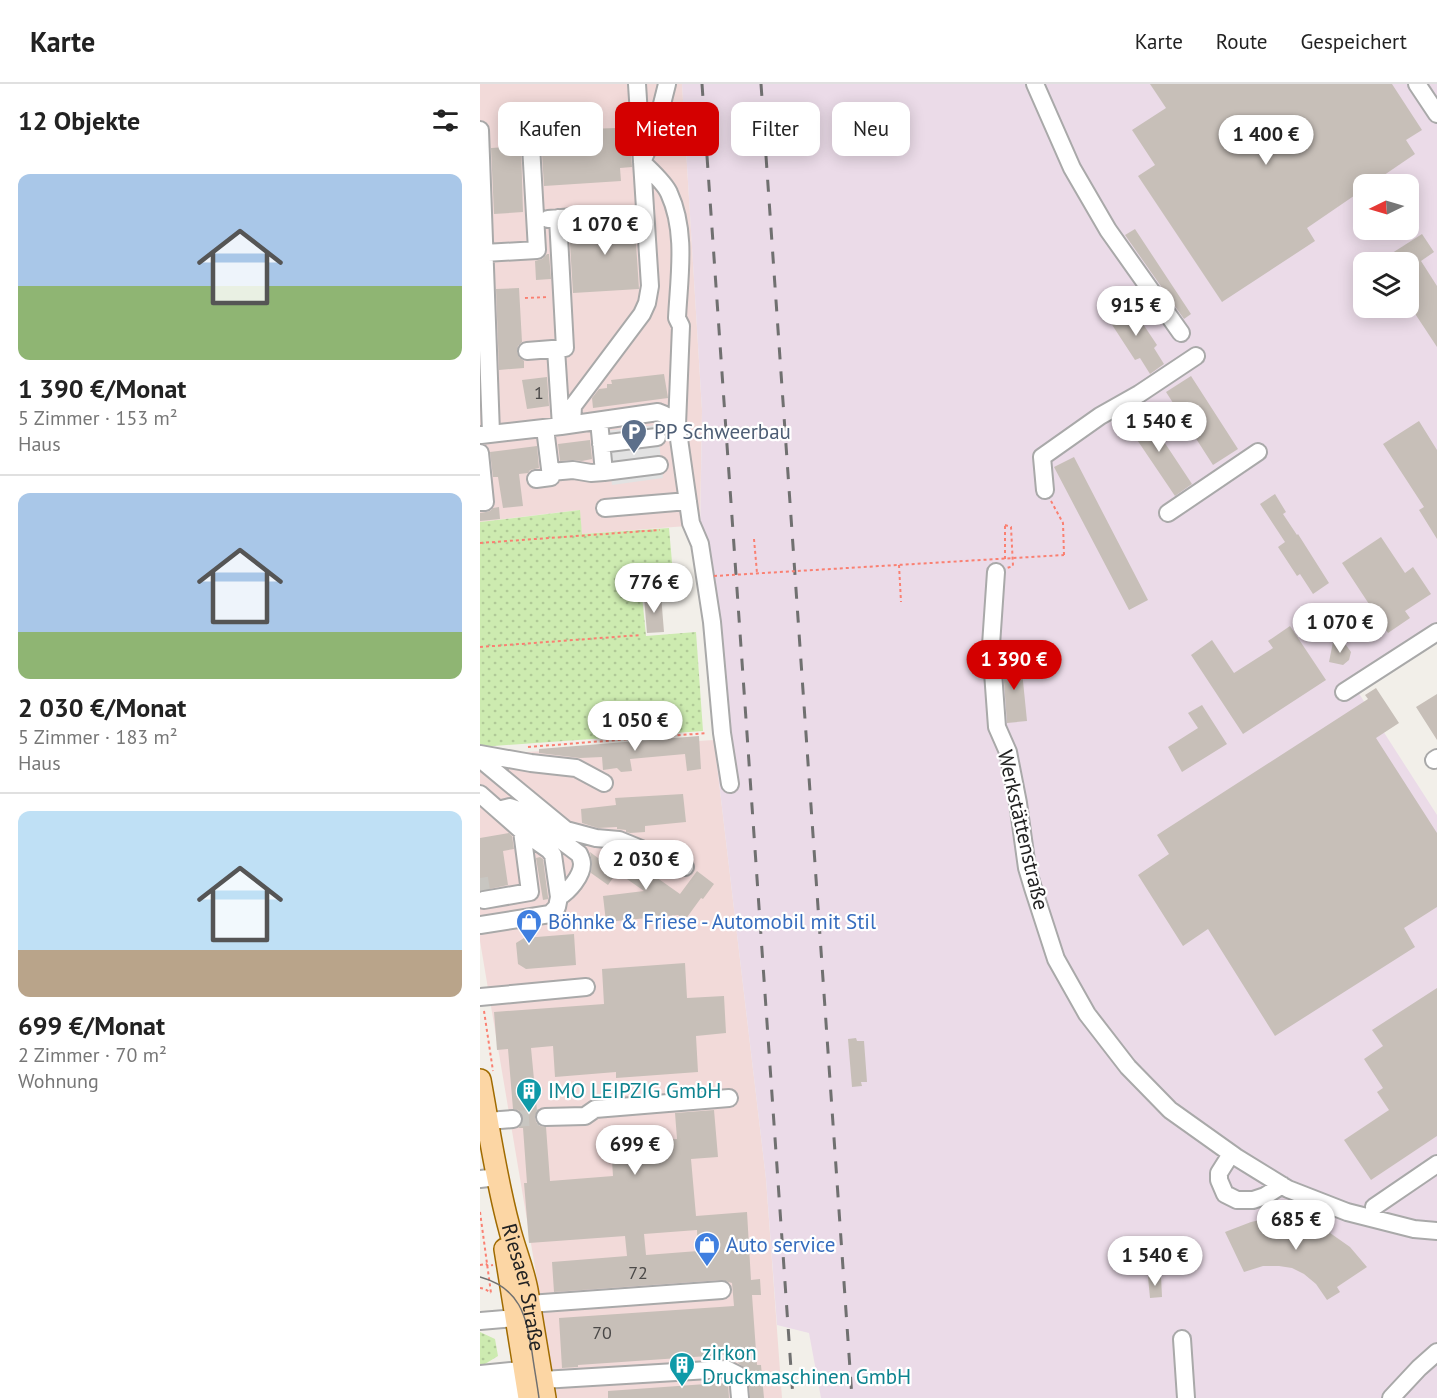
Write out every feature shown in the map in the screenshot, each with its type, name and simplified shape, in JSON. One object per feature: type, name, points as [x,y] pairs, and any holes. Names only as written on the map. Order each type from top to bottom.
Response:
[{"type":"main road","name":"Riesaer Straße","points":[[480,1080],[487,1121],[488,1178],[498,1206],[523,1311],[533,1379]]},
{"type":"street","points":[[637,84],[650,286],[647,303],[642,314],[560,426],[543,476],[573,470],[591,473],[659,465]]},
{"type":"street","points":[[642,162],[655,132],[667,84]]},
{"type":"street","points":[[1035,84],[1072,168],[1108,230],[1181,333]]},
{"type":"street","points":[[1417,84],[1437,114]]},
{"type":"street","points":[[480,130],[484,253],[482,285],[485,434],[658,412],[672,418],[677,425]]},
{"type":"street","points":[[484,253],[537,250],[532,156]]},
{"type":"street","points":[[642,162],[669,191],[679,224],[681,253],[677,318],[681,326],[677,425],[691,523],[700,544],[712,622],[722,733],[730,784]]},
{"type":"street","points":[[535,220],[601,215]]},
{"type":"street","points":[[527,351],[565,348],[558,218]]},
{"type":"street","points":[[556,349],[560,426]]},
{"type":"street","points":[[1045,490],[1042,457],[1100,416],[1139,394],[1196,356]]},
{"type":"street","points":[[599,421],[604,472]]},
{"type":"street","points":[[601,444],[657,437]]},
{"type":"street","points":[[1168,513],[1258,452]]},
{"type":"street","points":[[480,453],[485,502],[480,502]]},
{"type":"street","points":[[605,508],[688,501]]},
{"type":"street","name":"Werkstättenstraße","points":[[1000,565],[991,645],[997,727],[1008,752],[1027,868],[1056,959],[1087,1014],[1128,1067],[1170,1110],[1232,1154],[1282,1185],[1347,1212],[1414,1229],[1437,1231]]},
{"type":"street","points":[[1344,692],[1437,632]]},
{"type":"street","points":[[480,754],[576,768],[604,783]]},
{"type":"street","points":[[480,759],[566,830],[596,838],[619,840],[685,867]]},
{"type":"street","points":[[480,794],[553,855],[560,897],[557,907],[550,914],[480,925]]},
{"type":"street","points":[[498,810],[510,807],[522,811],[579,854],[582,862],[581,871],[567,892],[560,897]]},
{"type":"street","points":[[522,831],[530,892],[541,915]]},
{"type":"street","points":[[480,920],[486,915],[483,896],[530,892]]},
{"type":"street","points":[[480,997],[586,987]]},
{"type":"street","points":[[545,1117],[585,1116],[595,1109],[729,1098]]},
{"type":"street","points":[[487,1121],[513,1119]]},
{"type":"street","points":[[1232,1154],[1219,1173],[1219,1180],[1226,1194],[1237,1200],[1253,1200],[1265,1196],[1282,1185]]},
{"type":"street","points":[[1374,1207],[1437,1164]]},
{"type":"street","points":[[480,1321],[523,1311],[722,1290]]},
{"type":"street","points":[[1182,1339],[1186,1398]]},
{"type":"street","points":[[1391,1398],[1437,1352]]},
{"type":"street","points":[[480,1386],[533,1379],[726,1369],[738,1375],[740,1398]]},
{"type":"street","points":[[480,1374],[533,1379]]},
{"type":"street","points":[[484,1398],[518,1395],[533,1379]]},
{"type":"path","points":[[525,298],[562,296]]},
{"type":"path","points":[[1000,565],[1064,555],[1063,523],[1045,490]]},
{"type":"path","points":[[714,576],[899,565],[1013,566],[1011,527],[1005,525],[1000,565]]},
{"type":"path","points":[[480,543],[660,530]]},
{"type":"path","points":[[754,539],[757,573]]},
{"type":"path","points":[[899,565],[901,602]]},
{"type":"path","points":[[480,647],[641,635]]},
{"type":"path","points":[[523,748],[706,733]]},
{"type":"path","points":[[480,1212],[491,1293],[480,1288]]},
{"type":"path","points":[[480,1265],[499,1264]]},
{"type":"shaded area","points":[[480,84],[682,84],[683,102],[615,102],[615,156],[686,156],[702,410],[700,525],[582,534],[579,510],[480,522]]},
{"type":"shaded area","points":[[682,84],[1437,84],[1437,625],[1349,678],[1437,815],[1437,1398],[821,1398],[809,1333],[777,1325],[766,1179],[714,740],[722,733],[700,544],[702,410],[686,156],[719,156],[719,102],[683,102]]},
{"type":"shaded area","name":"PP Schweerbau","points":[[657,425],[663,478],[612,485],[605,431]]},
{"type":"shaded area","points":[[714,740],[766,1179],[782,1398],[557,1398],[480,941],[480,755]]},
{"type":"green space","points":[[580,510],[582,534],[669,528],[674,585],[642,596],[646,636],[696,632],[703,731],[480,747],[480,522]]},
{"type":"green space","points":[[480,1332],[495,1339],[498,1356],[480,1367]]},
{"type":"building","points":[[1150,84],[1392,84],[1422,130],[1406,140],[1415,154],[1386,174],[1353,174],[1353,197],[1307,228],[1315,241],[1222,302],[1138,176],[1155,165],[1132,130],[1166,108]]},
{"type":"building","points":[[603,128],[615,128],[615,156],[631,156],[632,167],[620,168],[621,181],[544,186],[542,156],[603,156]]},
{"type":"building","points":[[491,148],[498,148],[498,156],[521,156],[523,212],[494,214]]},
{"type":"building","points":[[634,212],[639,289],[573,293],[569,228],[602,225],[610,220],[611,214]]},
{"type":"building","points":[[1135,229],[1191,314],[1184,319],[1125,235]]},
{"type":"building","points":[[1422,234],[1434,252],[1421,261],[1437,286],[1437,347],[1418,318],[1419,252],[1394,252],[1413,240],[1419,240],[1419,236]]},
{"type":"building","points":[[549,254],[551,279],[536,280],[535,261]]},
{"type":"building","points":[[519,288],[522,342],[517,351],[519,357],[524,361],[524,368],[499,370],[496,289]]},
{"type":"building","points":[[1129,303],[1157,345],[1154,348],[1164,364],[1150,374],[1140,358],[1135,360],[1107,317]]},
{"type":"building","points":[[664,374],[668,398],[593,408],[592,398],[599,389],[607,388],[607,384],[612,384],[611,380]]},
{"type":"building","points":[[1191,376],[1238,449],[1213,465],[1166,392]]},
{"type":"building","points":[[547,377],[549,406],[527,409],[522,380]]},
{"type":"building","points":[[1143,410],[1192,484],[1175,496],[1125,422]]},
{"type":"building","points":[[1419,421],[1437,450],[1437,539],[1419,510],[1424,507],[1383,444]]},
{"type":"building","points":[[590,440],[592,459],[560,461],[558,444]]},
{"type":"building","points":[[537,446],[539,468],[519,474],[523,506],[503,508],[498,477],[493,477],[490,452]]},
{"type":"building","points":[[1074,457],[1148,600],[1129,610],[1054,467]]},
{"type":"building","points":[[1275,494],[1286,512],[1283,514],[1329,583],[1313,594],[1300,574],[1297,576],[1278,547],[1285,542],[1260,504]]},
{"type":"building","points":[[499,507],[500,519],[480,521],[480,513]]},
{"type":"building","points":[[1381,537],[1405,573],[1413,567],[1431,594],[1405,611],[1410,618],[1388,633],[1342,563]]},
{"type":"building","points":[[661,595],[664,632],[647,633],[644,597]]},
{"type":"building","points":[[1318,604],[1337,632],[1324,641],[1305,613]]},
{"type":"building","points":[[1290,626],[1326,680],[1243,734],[1191,655],[1212,640],[1234,673],[1273,648],[1268,641]]},
{"type":"building","points":[[1333,642],[1346,645],[1351,652],[1349,660],[1343,665],[1329,662]]},
{"type":"building","points":[[1013,654],[1015,672],[1022,671],[1027,721],[1007,723],[1002,655]]},
{"type":"building","points":[[1376,688],[1399,723],[1376,738],[1437,833],[1437,907],[1404,928],[1415,947],[1275,1036],[1208,929],[1183,946],[1138,875],[1169,854],[1157,835],[1368,699],[1365,695]]},
{"type":"building","points":[[1437,694],[1437,740],[1416,707]]},
{"type":"building","points":[[1202,705],[1227,744],[1182,772],[1168,747],[1198,728],[1188,713]]},
{"type":"building","points":[[699,736],[701,769],[687,771],[685,754],[630,759],[632,771],[621,772],[617,768],[603,770],[602,757],[580,758],[539,753],[539,749]]},
{"type":"building","points":[[683,794],[686,822],[645,826],[645,832],[630,833],[617,829],[617,827],[598,828],[582,823],[581,809],[616,805],[615,798]]},
{"type":"building","points":[[509,833],[512,836],[514,849],[503,851],[508,885],[480,891],[480,838]]},
{"type":"building","points":[[610,850],[619,851],[680,894],[697,871],[714,884],[685,920],[678,915],[606,922],[603,896],[644,891],[617,872],[608,885],[591,873],[590,852],[602,861]]},
{"type":"building","points":[[536,858],[543,859],[548,897],[543,900]]},
{"type":"building","points":[[574,934],[576,965],[526,969],[518,964],[516,943],[524,938]]},
{"type":"building","points":[[685,963],[687,998],[724,996],[726,1033],[696,1036],[698,1072],[616,1078],[616,1072],[555,1077],[553,1046],[531,1048],[537,1111],[535,1118],[540,1126],[546,1127],[550,1181],[613,1176],[611,1144],[677,1139],[675,1113],[714,1110],[718,1157],[691,1159],[696,1216],[747,1212],[751,1280],[760,1279],[761,1295],[752,1295],[757,1365],[761,1365],[764,1398],[750,1398],[748,1374],[746,1369],[738,1363],[737,1354],[562,1368],[559,1318],[734,1306],[732,1283],[721,1280],[554,1292],[552,1262],[627,1256],[625,1236],[529,1243],[524,1183],[527,1183],[523,1128],[518,1128],[523,1118],[518,1110],[513,1109],[508,1049],[497,1050],[494,1012],[604,1004],[602,969]],"holes":[[[697,1230],[698,1251],[646,1255],[644,1234]]]},
{"type":"building","points":[[1437,988],[1437,1136],[1371,1180],[1344,1140],[1389,1110],[1377,1092],[1383,1088],[1364,1059],[1383,1046],[1372,1030]]},
{"type":"building","points":[[856,1038],[857,1041],[864,1041],[867,1082],[861,1082],[862,1086],[852,1087],[848,1039]]},
{"type":"building","points":[[1282,1217],[1297,1218],[1323,1228],[1350,1247],[1367,1267],[1337,1287],[1340,1292],[1327,1300],[1316,1284],[1292,1268],[1263,1266],[1244,1272],[1225,1232],[1251,1222]]},
{"type":"building","points":[[1161,1276],[1162,1297],[1150,1298],[1148,1277]]},
{"type":"building","name":"zirkon Druckmaschinen GmbH","points":[[728,1383],[729,1398],[608,1398],[608,1391]]},
{"type":"tunnel","points":[[480,878],[482,891]]},
{"type":"tunnel","points":[[513,1119],[545,1117]]},
{"type":"tram line","points":[[480,1277],[504,1288],[519,1305],[530,1339],[539,1398]]},
{"type":"railway","points":[[702,84],[793,1398]]},
{"type":"railway","points":[[761,84],[852,1398]]},
{"type":"place","name":"PP Schweerbau","points":[[634,455]]},
{"type":"place","name":"Böhnke & Friese - Automobil mit Stil","points":[[529,945]]},
{"type":"place","name":"IMO LEIPZIG GmbH","points":[[529,1114]]},
{"type":"place","name":"Auto service","points":[[707,1268]]},
{"type":"place","name":"zirkon Druckmaschinen GmbH","points":[[682,1388]]}]
